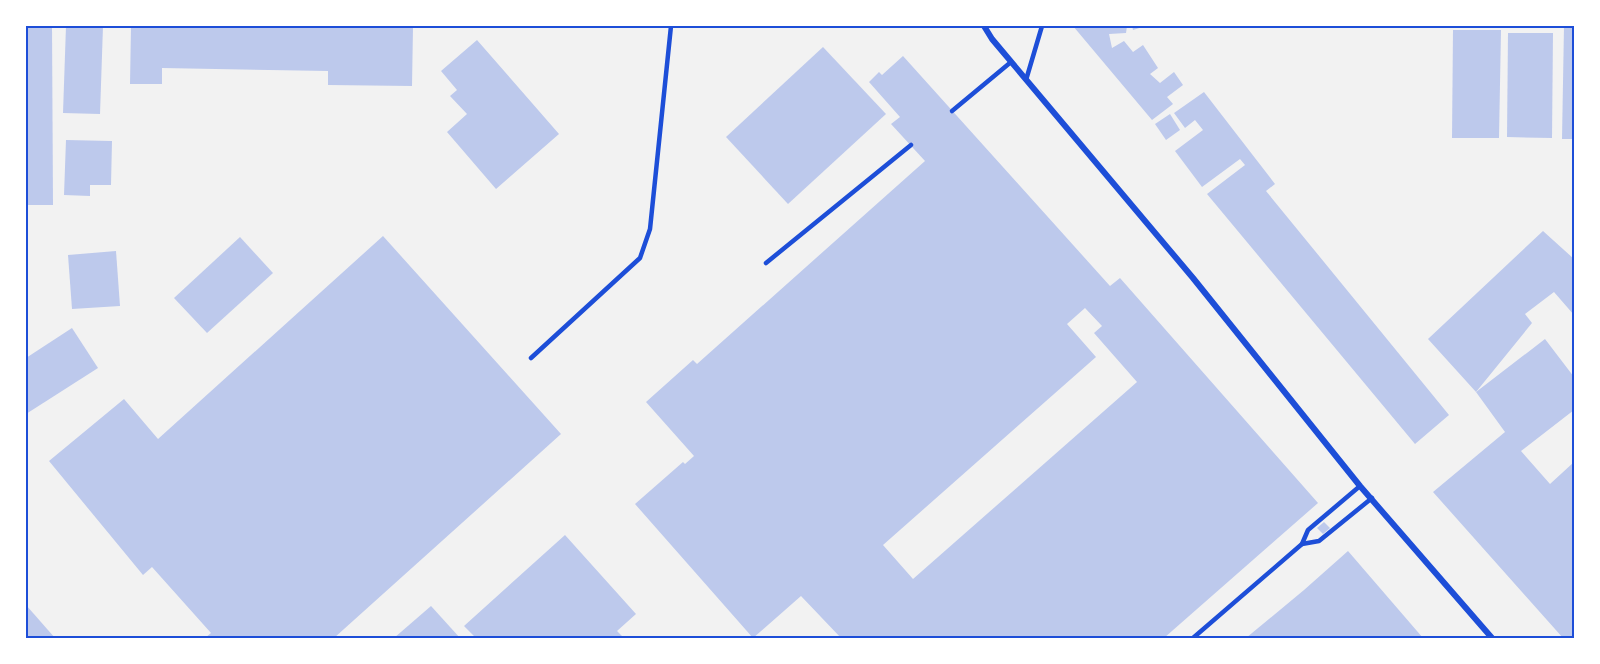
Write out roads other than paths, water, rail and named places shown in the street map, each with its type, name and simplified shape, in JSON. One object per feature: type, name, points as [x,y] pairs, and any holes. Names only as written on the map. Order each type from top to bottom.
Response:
[{"type":"street","points":[[984,26],[1011,62],[1193,278],[1360,486],[1492,639]]},
{"type":"lane","points":[[531,358],[640,258],[650,229],[672,26]]},
{"type":"lane","points":[[1026,80],[1042,26]]},
{"type":"lane","points":[[952,111],[1011,62]]},
{"type":"lane","points":[[766,263],[911,145]]},
{"type":"lane","points":[[1193,639],[1302,544],[1308,530],[1360,486]]},
{"type":"lane","points":[[1302,544],[1319,541],[1372,498]]}]
